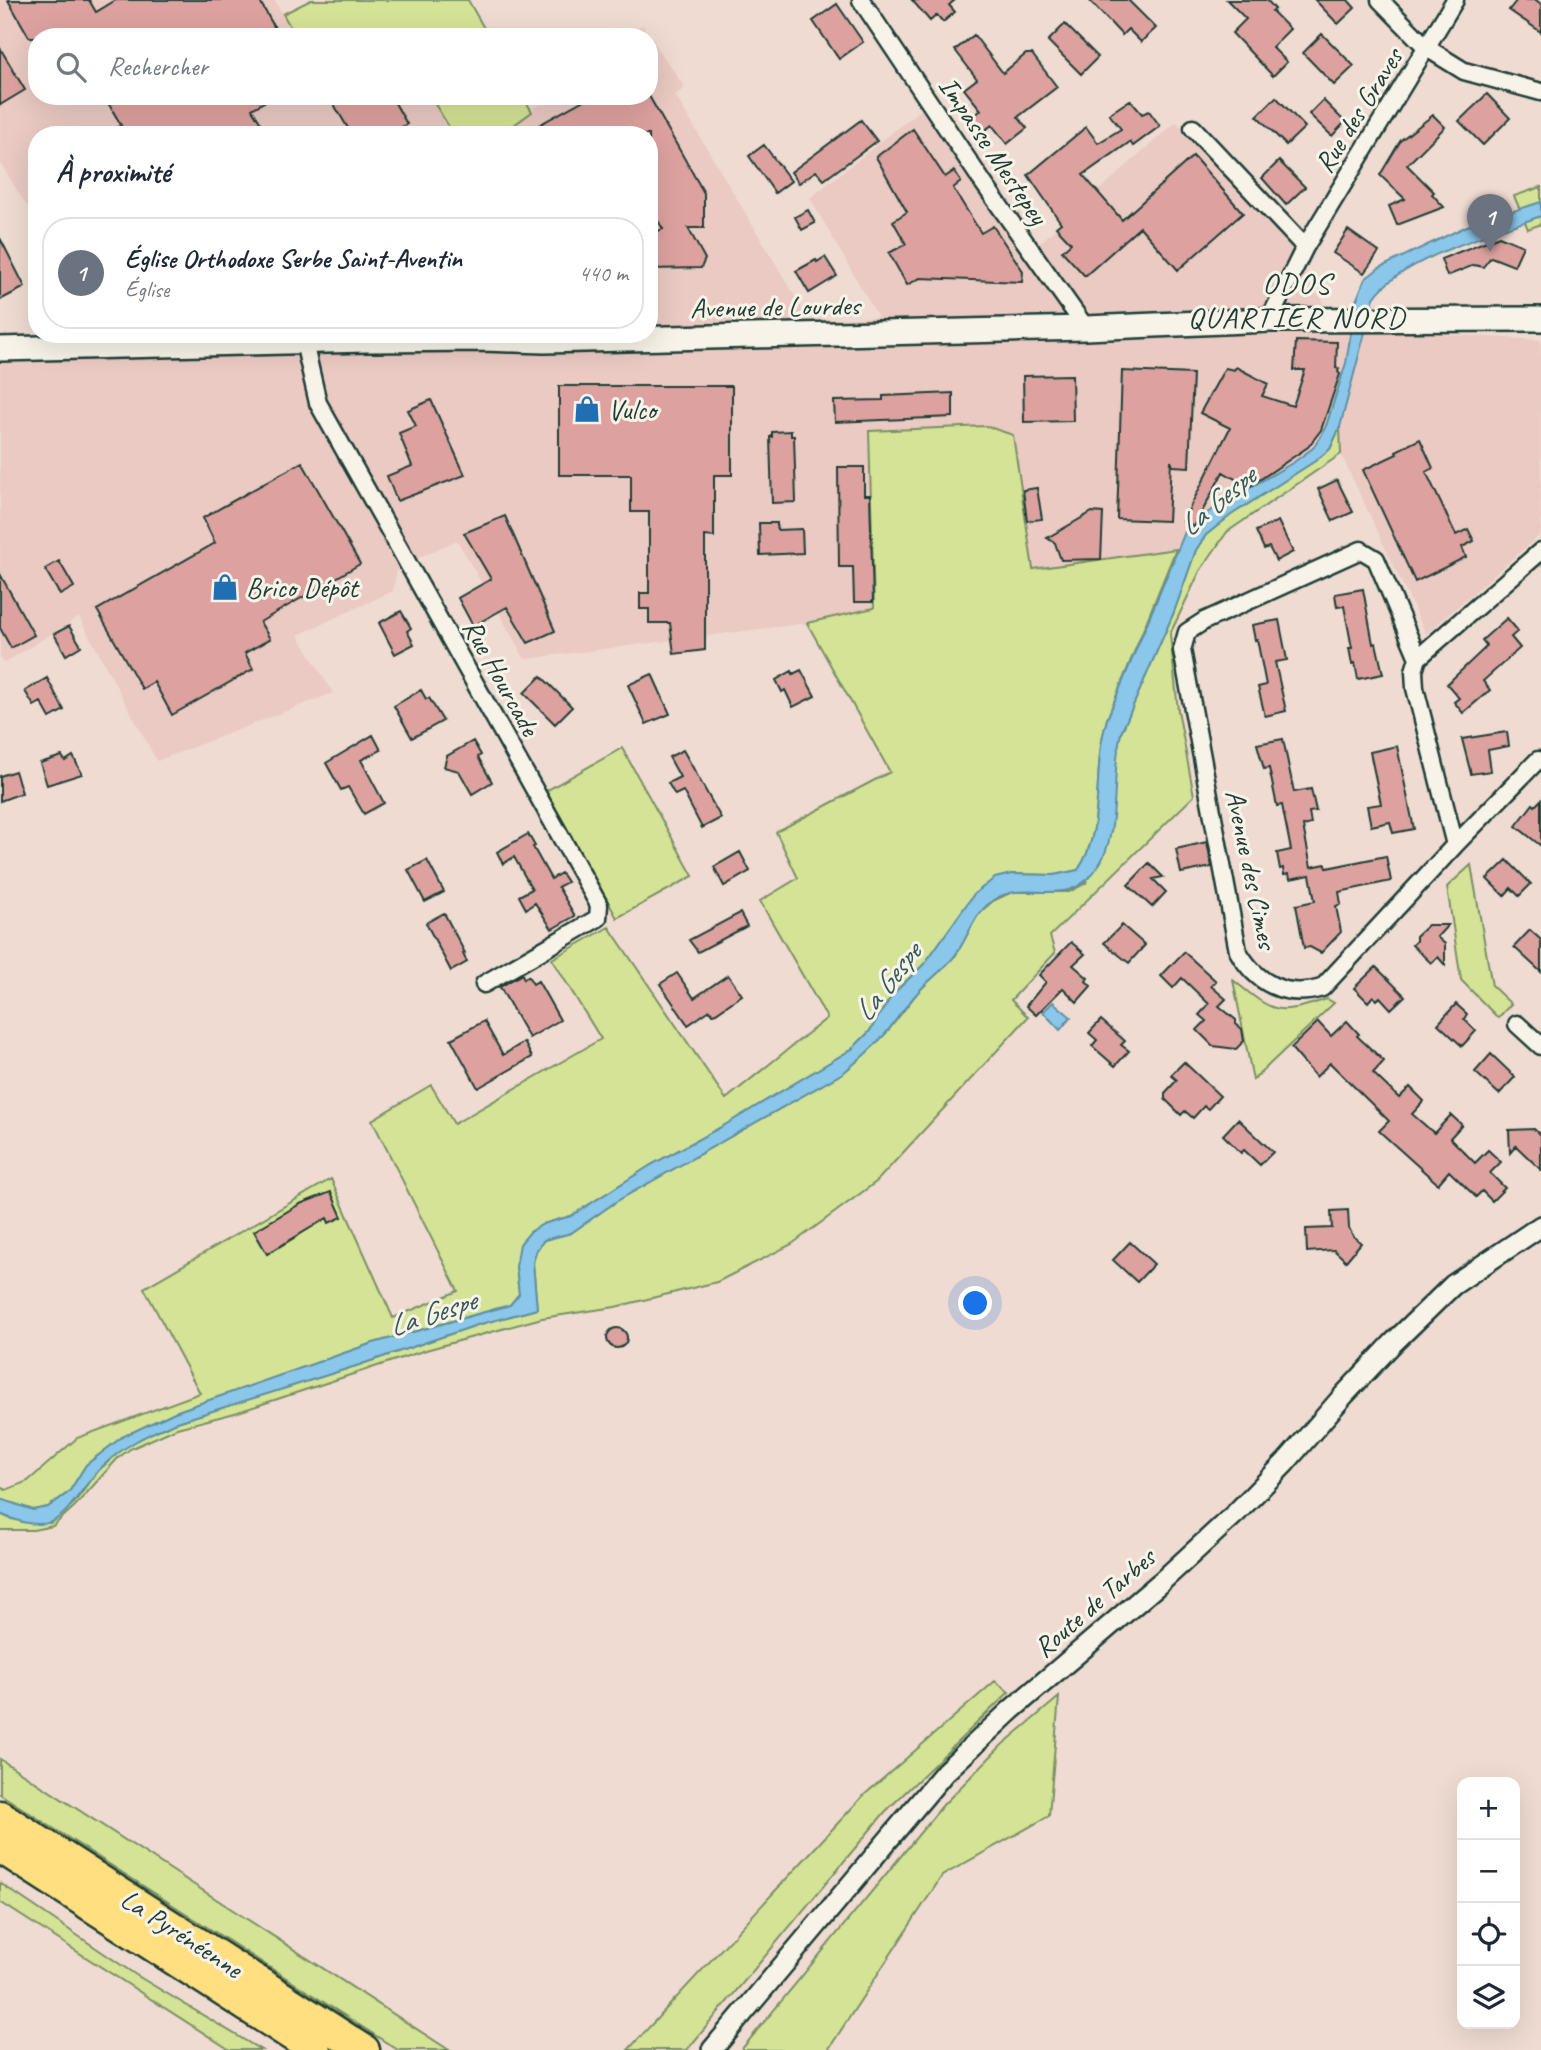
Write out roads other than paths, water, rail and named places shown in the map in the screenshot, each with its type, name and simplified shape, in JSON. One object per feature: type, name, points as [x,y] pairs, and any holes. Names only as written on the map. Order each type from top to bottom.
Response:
[{"type":"highway","name":"La Pyrénéenne","points":[[0,1816],[364,2050]]},
{"type":"highway","name":"La Pyrénéenne","points":[[0,1847],[315,2050]]},
{"type":"main road","name":"Avenue de Lourdes","points":[[658,338],[1086,328],[1269,320],[1541,319]]},
{"type":"main road","name":"Avenue de Lourdes","points":[[0,349],[261,343]]},
{"type":"street","name":"Impasse Mestepey","points":[[862,0],[984,184],[1086,328]]},
{"type":"street","points":[[1380,0],[1427,48],[1464,71],[1541,92]]},
{"type":"street","name":"Rue des Graves","points":[[1269,320],[1305,247],[1455,0]]},
{"type":"street","points":[[1192,128],[1305,247]]},
{"type":"street","name":"Rue Hourcade","points":[[304,343],[318,403],[599,905],[598,918],[484,984]]},
{"type":"street","name":"Avenue des Cimes","points":[[1362,550],[1376,558],[1418,658],[1414,671],[1415,688],[1455,845],[1322,988],[1303,993],[1285,991],[1248,969],[1238,950],[1182,650],[1187,632],[1204,621],[1362,550]]},
{"type":"street","points":[[1418,658],[1541,551]]},
{"type":"street","points":[[1455,845],[1538,760]]},
{"type":"street","points":[[1517,1024],[1541,1046]]},
{"type":"street","name":"Route de Tarbes","points":[[712,2050],[945,1772],[1011,1710],[1161,1582],[1236,1513],[1285,1463],[1385,1351],[1453,1285],[1541,1226]]},
{"type":"water","points":[[1541,202],[1541,216],[1451,248],[1405,271],[1387,284],[1374,298],[1340,427],[1330,449],[1231,515],[1206,535],[1196,550],[1174,612],[1121,733],[1110,838],[1097,868],[1085,881],[1073,889],[1060,892],[1019,892],[1006,894],[992,901],[976,919],[952,959],[919,991],[876,1044],[843,1073],[617,1201],[571,1233],[544,1240],[536,1251],[533,1263],[537,1309],[477,1325],[174,1423],[116,1454],[100,1469],[69,1508],[50,1522],[21,1522],[0,1514],[0,1499],[33,1510],[48,1507],[69,1492],[86,1465],[122,1437],[175,1412],[370,1344],[510,1305],[519,1294],[516,1266],[520,1244],[530,1232],[543,1224],[571,1216],[651,1165],[725,1125],[852,1049],[869,1032],[893,994],[925,963],[974,894],[995,878],[1011,874],[1054,875],[1078,870],[1091,842],[1099,761],[1107,719],[1185,532],[1195,520],[1313,448],[1326,426],[1346,363],[1356,301],[1365,279],[1379,268],[1467,226]]},
{"type":"water","points":[[1053,1002],[1071,1017],[1060,1030],[1043,1012]]},
{"type":"place","name":"Église Orthodoxe Serbe Saint-Aventin","points":[[1490,252]]},
{"type":"place","name":"Vulco","points":[[587,409]]},
{"type":"place","name":"Brico Dépôt","points":[[225,587]]},
{"type":"district","name":"ODOS QUARTIER NORD","points":[[1297,300]]},
{"type":"water label","name":"La Gespe","points":[[1217,501]]},
{"type":"water label","name":"La Gespe","points":[[887,982]]},
{"type":"water label","name":"La Gespe","points":[[432,1313]]}]
